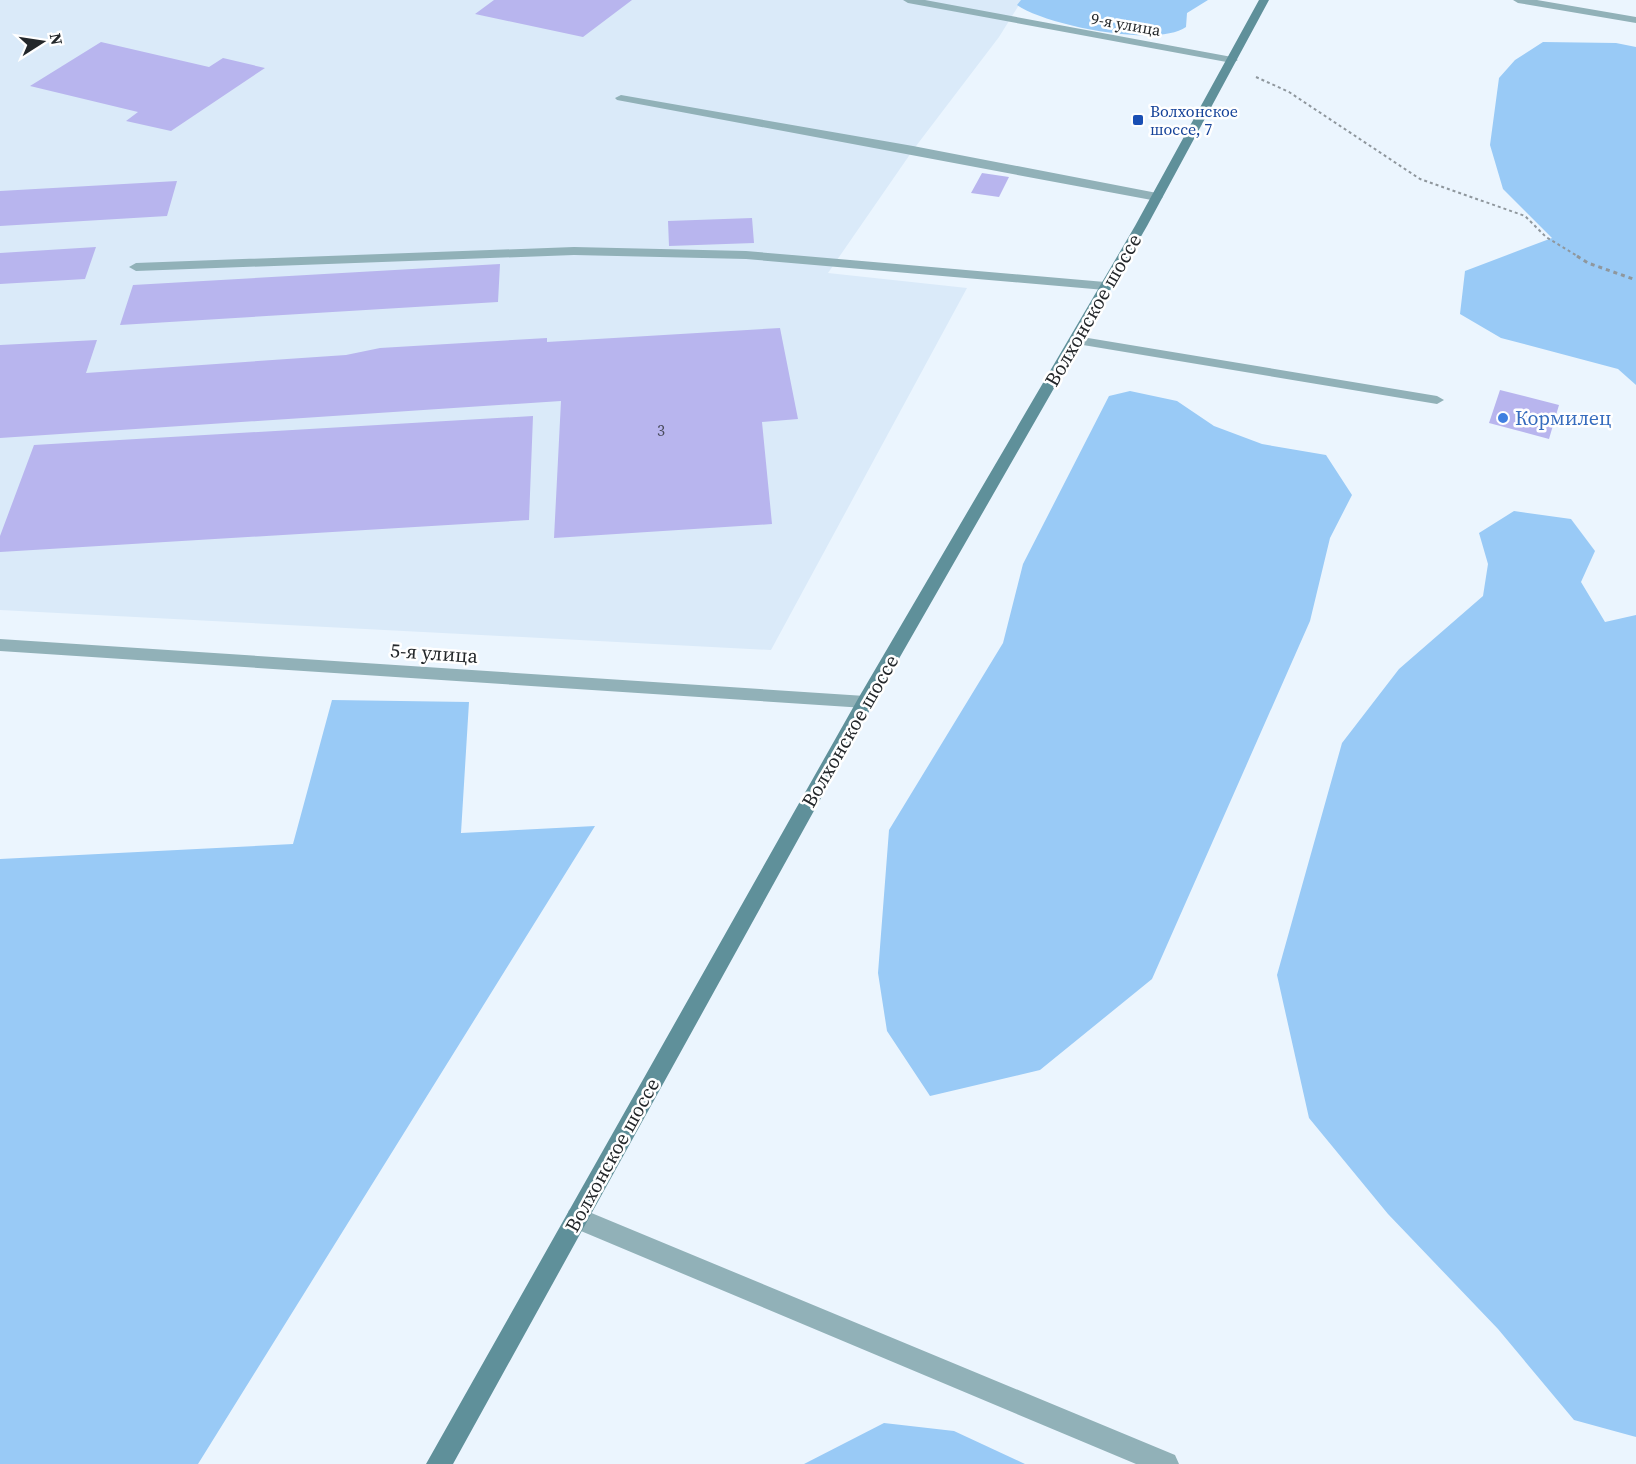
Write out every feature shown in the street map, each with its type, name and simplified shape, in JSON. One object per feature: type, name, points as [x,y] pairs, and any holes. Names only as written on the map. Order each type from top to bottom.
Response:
[{"type":"main road","name":"Волхонское шоссе","points":[[439,1464],[865,702],[1157,197],[1264,0]]},
{"type":"street","name":"9-я улица","points":[[908,0],[1232,60]]},
{"type":"street","points":[[1518,0],[1636,20]]},
{"type":"street","points":[[621,98],[913,150],[1157,197]]},
{"type":"street","points":[[136,267],[597,252],[746,255],[1105,286]]},
{"type":"street","points":[[1076,340],[1437,400]]},
{"type":"street","name":"5-я улица","points":[[0,645],[865,702]]},
{"type":"street","points":[[577,1218],[1166,1464]]},
{"type":"path","points":[[1256,77],[1289,92],[1391,162],[1420,179],[1525,216],[1546,237],[1588,263],[1636,280]]},
{"type":"shaded area","points":[[0,0],[1022,0],[999,37],[913,150],[828,273],[967,288],[771,650],[0,610]]},
{"type":"shaded area","points":[[1021,0],[1208,0],[1187,13],[1186,27],[1172,33],[1127,35],[1051,20],[1017,5]]},
{"type":"shaded area","points":[[1543,42],[1616,43],[1636,47],[1636,385],[1618,369],[1501,338],[1460,314],[1465,271],[1552,238],[1503,189],[1490,145],[1499,78],[1515,60]]},
{"type":"shaded area","points":[[1130,391],[1177,401],[1214,426],[1262,444],[1326,455],[1352,495],[1330,538],[1310,621],[1152,979],[1040,1070],[930,1096],[887,1031],[878,973],[889,830],[1003,643],[1023,564],[1109,396]]},
{"type":"shaded area","points":[[1514,511],[1571,519],[1595,551],[1581,582],[1605,622],[1636,615],[1636,1437],[1574,1420],[1498,1329],[1388,1214],[1309,1118],[1277,975],[1342,743],[1399,669],[1483,596],[1488,564],[1479,533]]},
{"type":"shaded area","points":[[332,700],[469,702],[461,833],[595,826],[198,1464],[0,1464],[0,859],[293,844]]},
{"type":"shaded area","points":[[884,1423],[954,1431],[1025,1464],[804,1464]]},
{"type":"building","points":[[494,0],[632,0],[583,37],[475,14]]},
{"type":"building","points":[[101,42],[209,67],[223,58],[265,68],[171,131],[126,121],[138,112],[30,86]]},
{"type":"building","points":[[982,173],[1009,177],[999,197],[971,193]]},
{"type":"building","points":[[177,181],[167,216],[0,226],[0,191]]},
{"type":"building","points":[[752,218],[754,243],[669,246],[668,221]]},
{"type":"building","points":[[96,247],[85,279],[0,284],[0,253]]},
{"type":"building","points":[[500,264],[498,302],[120,325],[133,285]]},
{"type":"building","points":[[780,328],[798,419],[762,422],[772,524],[554,538],[561,401],[0,438],[0,345],[97,340],[86,373],[346,355],[380,348],[547,338],[547,342]]},
{"type":"building","points":[[1500,390],[1559,405],[1549,439],[1489,423]]},
{"type":"building","points":[[533,416],[529,520],[0,552],[0,536],[34,445]]},
{"type":"place","name":"Волхонское шоссе, 7","points":[[1138,120]]},
{"type":"place","name":"Кормилец","points":[[1503,418]]}]
